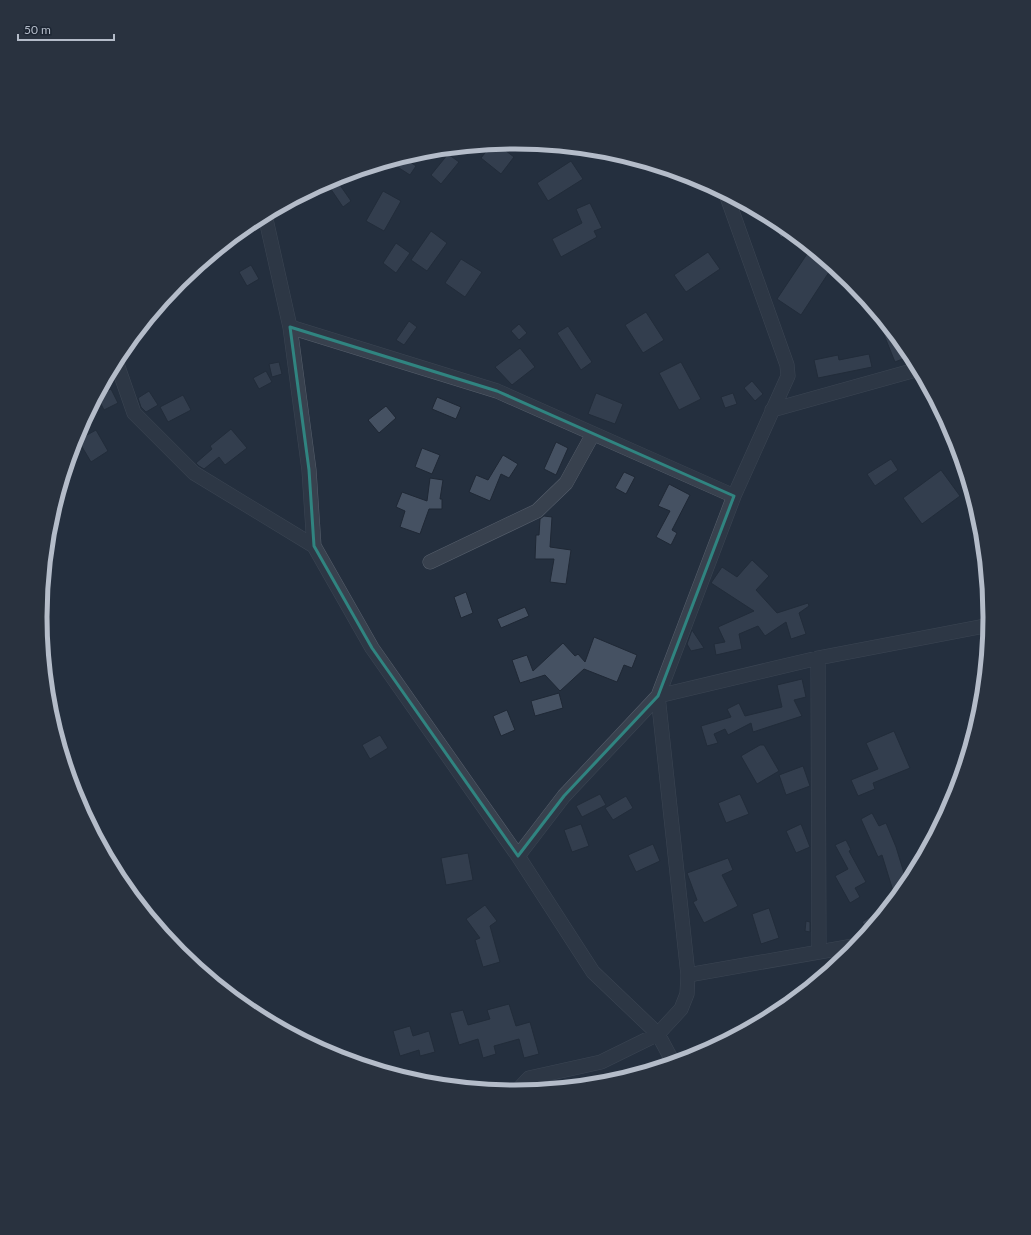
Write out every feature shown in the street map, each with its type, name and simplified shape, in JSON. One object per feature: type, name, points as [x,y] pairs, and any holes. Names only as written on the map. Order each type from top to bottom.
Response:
[{"type":"street","points":[[518,856],[564,796],[658,696],[734,496],[788,376],[787,365],[728,200]]},
{"type":"street","points":[[267,221],[290,327],[309,470],[314,546],[372,648],[518,856],[593,972],[658,1034],[671,1059]]},
{"type":"street","points":[[290,327],[497,391],[734,496]]},
{"type":"street","points":[[119,369],[134,413],[194,473],[314,546]]},
{"type":"street","points":[[772,410],[913,371]]},
{"type":"street","points":[[430,562],[537,511],[566,483],[593,434]]},
{"type":"street","points":[[658,696],[818,658],[984,626]]},
{"type":"street","points":[[818,658],[819,952]]},
{"type":"street","points":[[522,1086],[529,1078],[601,1062],[658,1034],[681,1009],[687,994],[688,975],[658,696]]},
{"type":"street","points":[[688,975],[819,952],[847,949]]},
{"type":"highlighted area","points":[[290,327],[497,391],[734,496],[658,696],[564,796],[518,856],[372,648],[314,546],[309,470]]},
{"type":"building","points":[[504,149],[514,157],[501,174],[481,158],[487,150]]},
{"type":"building","points":[[448,154],[459,162],[441,184],[431,175]]},
{"type":"building","points":[[409,161],[416,166],[410,175],[396,166],[397,164]]},
{"type":"building","points":[[571,161],[583,179],[548,201],[537,183]]},
{"type":"building","points":[[339,184],[351,201],[343,207],[330,188]]},
{"type":"building","points":[[383,191],[401,201],[384,231],[366,221]]},
{"type":"building","points":[[590,203],[602,228],[594,231],[597,237],[561,257],[552,239],[582,223],[576,209]]},
{"type":"building","points":[[774,227],[786,235],[781,238]]},
{"type":"building","points":[[431,231],[447,243],[427,271],[411,260]]},
{"type":"building","points":[[396,243],[410,253],[396,273],[383,263]]},
{"type":"building","points":[[708,252],[720,269],[686,292],[674,275]]},
{"type":"building","points":[[808,252],[830,271],[801,315],[777,299]]},
{"type":"building","points":[[461,259],[482,272],[465,297],[445,283]]},
{"type":"building","points":[[251,265],[259,279],[247,286],[239,272]]},
{"type":"building","points":[[646,312],[664,340],[643,353],[625,325]]},
{"type":"building","points":[[409,321],[417,327],[404,345],[396,340]]},
{"type":"building","points":[[879,322],[905,358],[895,362]]},
{"type":"building","points":[[519,324],[527,333],[519,340],[511,331]]},
{"type":"building","points":[[568,326],[592,362],[581,370],[557,333]]},
{"type":"building","points":[[520,348],[535,367],[512,385],[495,367]]},
{"type":"building","points":[[869,354],[872,367],[818,378],[814,360],[838,355],[839,360]]},
{"type":"building","points":[[279,362],[282,374],[272,377],[269,364]]},
{"type":"building","points":[[681,362],[701,399],[679,410],[659,373]]},
{"type":"building","points":[[266,371],[272,382],[259,389],[253,378]]},
{"type":"building","points":[[752,381],[763,394],[755,401],[744,388]]},
{"type":"building","points":[[111,389],[118,403],[104,410],[100,401],[105,392]]},
{"type":"building","points":[[149,391],[158,405],[146,412],[141,407],[138,398]]},
{"type":"building","points":[[596,393],[623,404],[615,424],[588,414]]},
{"type":"building","points":[[733,393],[737,404],[725,408],[721,397]]},
{"type":"building","points":[[183,395],[191,410],[168,422],[160,407]]},
{"type":"building","points":[[437,397],[461,407],[456,419],[432,409]]},
{"type":"building","points":[[386,406],[396,418],[379,433],[368,420]]},
{"type":"building","points":[[231,429],[247,448],[225,465],[219,457],[204,469],[199,466],[196,463],[212,449],[210,446]]},
{"type":"building","points":[[96,430],[108,451],[91,462],[81,444],[83,437]]},
{"type":"building","points":[[556,442],[568,448],[556,475],[544,469]]},
{"type":"building","points":[[422,448],[440,455],[432,474],[415,467]]},
{"type":"building","points":[[503,455],[518,464],[509,478],[501,474],[490,501],[469,492],[476,475],[488,480]]},
{"type":"building","points":[[891,459],[898,470],[875,486],[867,474]]},
{"type":"building","points":[[941,470],[960,496],[922,524],[903,498]]},
{"type":"building","points":[[624,472],[635,477],[626,494],[615,488]]},
{"type":"building","points":[[430,478],[443,480],[440,499],[442,499],[442,509],[429,509],[420,534],[400,527],[405,511],[396,507],[402,492],[427,501]]},
{"type":"building","points":[[669,484],[690,495],[672,530],[677,533],[671,545],[656,537],[670,511],[658,506]]},
{"type":"building","points":[[544,516],[552,517],[550,547],[571,550],[566,584],[550,582],[554,559],[535,559],[536,535],[539,535],[540,519]]},
{"type":"building","points":[[752,560],[769,576],[756,590],[777,613],[808,603],[809,606],[799,613],[806,634],[791,639],[786,622],[765,636],[758,626],[739,634],[742,649],[716,655],[714,644],[725,642],[718,627],[754,611],[711,583],[722,567],[737,577]]},
{"type":"building","points":[[466,592],[473,613],[461,618],[454,597]]},
{"type":"building","points":[[525,607],[529,616],[501,628],[497,619]]},
{"type":"building","points":[[692,630],[704,648],[691,651],[687,644]]},
{"type":"building","points":[[594,637],[637,655],[632,668],[624,665],[617,682],[584,669],[560,691],[545,675],[520,683],[512,660],[527,655],[533,671],[563,643],[575,656],[578,654],[585,662]]},
{"type":"building","points":[[802,679],[806,697],[794,700],[802,716],[753,732],[751,723],[728,735],[725,729],[714,734],[718,743],[707,746],[701,726],[731,717],[727,709],[739,703],[745,716],[782,707],[777,685]]},
{"type":"building","points":[[559,693],[563,708],[535,716],[531,701]]},
{"type":"building","points":[[507,710],[515,730],[501,736],[493,716]]},
{"type":"building","points":[[894,731],[910,768],[873,783],[875,789],[858,796],[851,780],[878,769],[866,743]]},
{"type":"building","points":[[380,735],[388,748],[370,759],[362,745]]},
{"type":"building","points":[[760,745],[764,745],[779,771],[757,784],[741,756]]},
{"type":"building","points":[[803,766],[810,786],[786,795],[779,775]]},
{"type":"building","points":[[600,794],[606,805],[582,817],[576,806]]},
{"type":"building","points":[[740,794],[749,814],[726,823],[718,803]]},
{"type":"building","points":[[626,796],[633,808],[613,820],[605,808]]},
{"type":"building","points":[[872,813],[879,826],[886,823],[896,847],[905,877],[894,893],[882,855],[878,857],[861,819]]},
{"type":"building","points":[[581,824],[589,846],[572,852],[564,830]]},
{"type":"building","points":[[801,824],[810,847],[796,853],[786,831]]},
{"type":"building","points":[[846,840],[851,850],[849,851],[866,882],[855,888],[860,897],[850,903],[835,876],[848,869],[835,845]]},
{"type":"building","points":[[653,844],[660,861],[636,872],[628,855]]},
{"type":"building","points":[[468,853],[473,880],[446,885],[441,858]]},
{"type":"building","points":[[728,858],[733,870],[722,875],[738,906],[704,923],[693,902],[697,900],[687,873]]},
{"type":"building","points":[[485,905],[497,921],[490,926],[500,962],[483,967],[475,940],[480,938],[466,919]]},
{"type":"building","points":[[769,908],[779,938],[761,944],[752,914]]},
{"type":"building","points":[[881,910],[866,928],[862,922]]},
{"type":"building","points":[[806,921],[810,922],[810,932],[805,931]]},
{"type":"building","points":[[509,1004],[516,1026],[530,1022],[539,1054],[524,1058],[519,1039],[494,1046],[496,1054],[483,1058],[478,1039],[459,1045],[450,1013],[463,1010],[468,1025],[490,1019],[487,1010]]},
{"type":"building","points":[[410,1026],[413,1036],[429,1031],[435,1052],[420,1056],[419,1050],[400,1056],[393,1031]]}]
